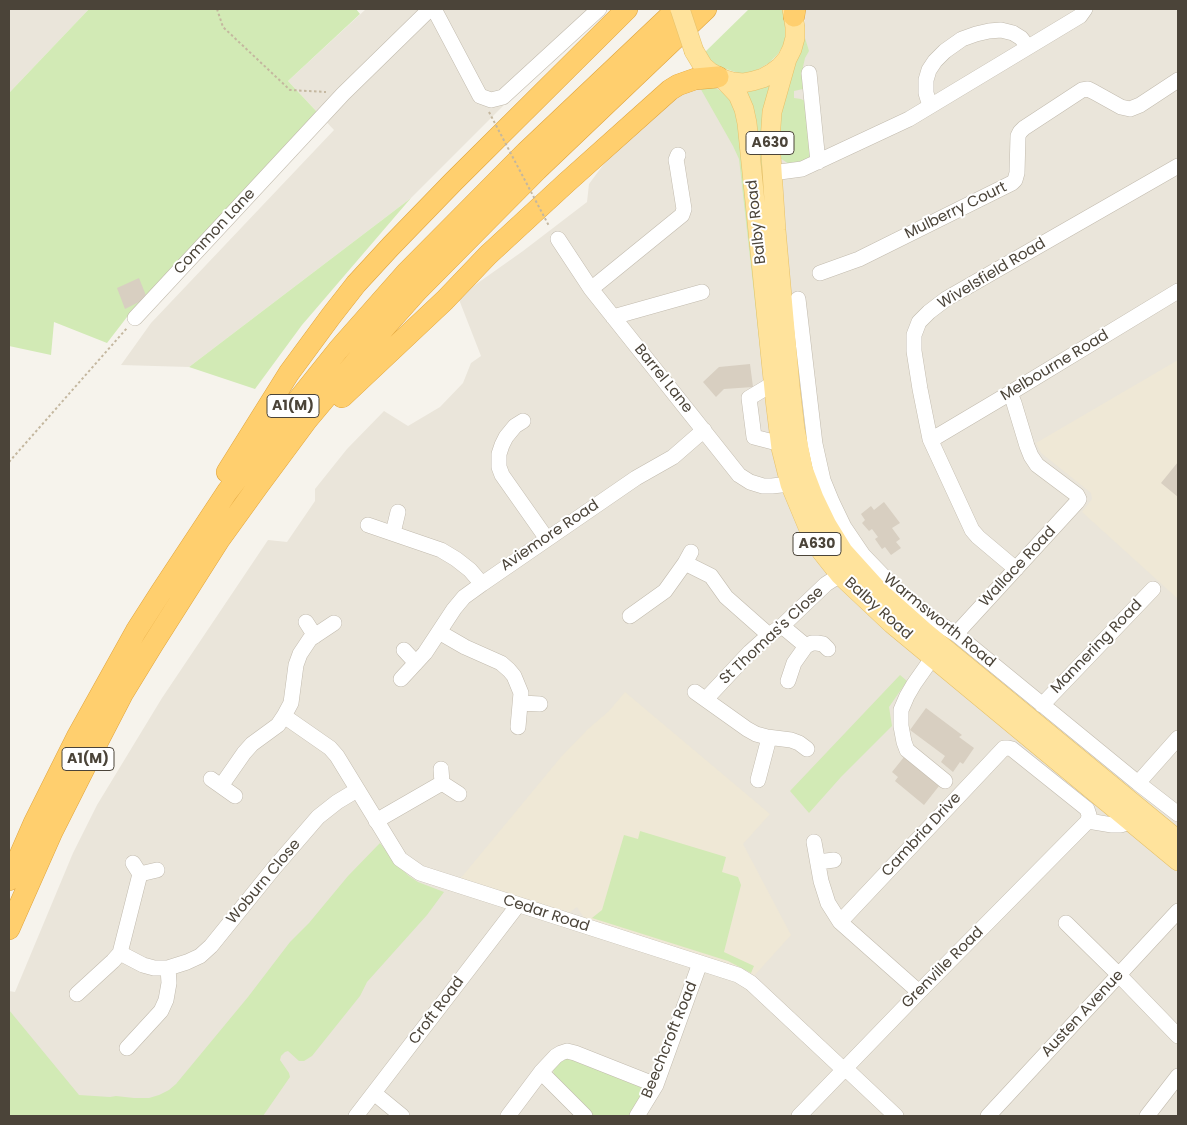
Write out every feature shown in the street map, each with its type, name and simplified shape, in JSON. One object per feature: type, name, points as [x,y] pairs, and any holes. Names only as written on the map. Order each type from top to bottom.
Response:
[{"type":"highway","points":[[161,592],[209,499],[231,467],[289,372],[356,284],[439,196],[627,9]]},
{"type":"highway","name":"A1(M)","points":[[9,880],[34,823],[78,735],[136,631],[227,492],[338,350],[406,273],[526,152],[679,9]]},
{"type":"highway","name":"A1(M)","points":[[9,929],[52,832],[123,694],[183,596],[230,525],[307,420],[411,297],[537,170],[706,9]]},
{"type":"highway","points":[[183,596],[273,476],[313,427],[350,388],[445,300],[488,255],[589,161],[670,90],[695,79],[720,78]]},
{"type":"main road","name":"Balby Road","points":[[679,9],[694,51],[703,66],[731,87],[742,102],[748,123],[781,444],[790,484],[810,532],[821,551],[840,575],[892,624],[1178,861]]},
{"type":"main road","name":"Balby Road","points":[[793,11],[794,38],[772,112],[770,141],[795,429],[803,469],[814,498],[843,551],[880,592],[1020,711],[1178,840]]},
{"type":"main road","points":[[720,78],[733,82],[753,82],[772,73],[787,58]]},
{"type":"street","name":"Common Lane","points":[[136,318],[344,94],[430,9]]},
{"type":"street","points":[[434,9],[480,96],[491,100],[503,97],[599,9]]},
{"type":"street","points":[[772,173],[802,169],[909,118],[1080,16],[1085,9]]},
{"type":"street","points":[[930,106],[926,93],[926,80],[929,70],[935,60],[962,39],[989,31],[1001,30],[1022,38],[1028,47]]},
{"type":"street","points":[[809,73],[806,93],[818,162]]},
{"type":"street","name":"Mulberry Court","points":[[820,273],[859,259],[1012,183],[1017,173],[1018,136],[1020,132],[1082,90],[1094,92],[1121,107],[1130,109],[1178,80]]},
{"type":"street","points":[[591,289],[682,216],[684,209],[676,160],[680,151]]},
{"type":"street","name":"Wivelsfield Road","points":[[1016,569],[972,530],[930,439],[914,351],[914,335],[919,322],[946,299],[1178,166]]},
{"type":"street","name":"Barrel Lane","points":[[558,239],[591,289],[739,475],[750,482],[763,486],[790,484]]},
{"type":"street","name":"Melbourne Road","points":[[930,439],[1178,291]]},
{"type":"street","points":[[613,317],[702,292]]},
{"type":"street","name":"Warmsworth Road","points":[[798,299],[816,444],[823,480],[849,534],[863,555],[890,583],[934,620],[956,634],[1178,814]]},
{"type":"street","points":[[774,383],[749,398],[750,408],[754,437],[781,444]]},
{"type":"street","name":"Wallace Road","points":[[956,634],[1079,499],[1077,495],[1038,465],[1031,456],[1010,393]]},
{"type":"street","points":[[523,420],[506,437],[499,454],[499,467],[502,475],[548,539]]},
{"type":"street","name":"Aviemore Road","points":[[401,679],[425,653],[464,597],[636,478],[673,457],[704,430]]},
{"type":"street","points":[[392,533],[398,512]]},
{"type":"street","points":[[368,525],[441,550],[470,570],[482,584]]},
{"type":"street","points":[[630,616],[665,591],[688,558],[711,576],[726,597],[769,635]]},
{"type":"street","name":"St Thomas's Close","points":[[807,749],[791,740],[769,738],[756,734],[701,695],[769,635],[782,626],[826,584],[840,575]]},
{"type":"street","name":"Mannering Road","points":[[1042,705],[1152,589]]},
{"type":"street","points":[[306,622],[315,636]]},
{"type":"street","points":[[235,796],[216,782],[252,744],[278,725],[291,703],[296,665],[300,654],[310,639],[334,623]]},
{"type":"street","points":[[782,626],[806,646]]},
{"type":"street","points":[[438,632],[465,647],[501,663],[514,676],[521,693],[518,726]]},
{"type":"street","points":[[788,681],[794,663],[806,646],[817,643],[822,644],[828,649]]},
{"type":"street","points":[[404,650],[416,663]]},
{"type":"street","points":[[932,657],[907,696],[901,710],[901,726],[904,742],[908,750],[945,781]]},
{"type":"street","points":[[520,702],[540,704]]},
{"type":"street","name":"Cedar Road","points":[[284,716],[330,748],[337,756],[400,859],[420,873],[738,975],[751,983],[896,1116]]},
{"type":"street","points":[[758,780],[769,738]]},
{"type":"street","points":[[1138,783],[1178,738]]},
{"type":"street","name":"Cambria Drive","points":[[840,922],[1004,748],[1012,750],[1087,809],[1088,821]]},
{"type":"street","points":[[376,821],[442,776],[459,794]]},
{"type":"street","name":"Woburn Close","points":[[120,953],[142,965],[154,968],[168,968],[200,956],[314,821],[337,802],[357,790]]},
{"type":"street","points":[[1088,821],[1112,825],[1130,822]]},
{"type":"street","name":"Grenville Road","points":[[799,1116],[1088,821]]},
{"type":"street","points":[[814,842],[821,881],[828,902],[840,922],[920,992]]},
{"type":"street","points":[[818,862],[834,860]]},
{"type":"street","points":[[77,994],[114,961],[120,953],[136,868],[157,870]]},
{"type":"street","name":"Croft Road","points":[[356,1116],[518,905]]},
{"type":"street","name":"Austen Avenue","points":[[988,1116],[1178,911]]},
{"type":"street","points":[[1066,922],[1178,1036]]},
{"type":"street","name":"Beechcroft Road","points":[[637,1116],[656,1085],[700,963]]},
{"type":"street","points":[[127,1048],[161,1011],[166,1000],[169,983],[168,968]]},
{"type":"street","points":[[508,1116],[541,1072],[556,1056],[567,1051],[656,1085]]},
{"type":"street","points":[[541,1072],[586,1116]]},
{"type":"street","points":[[1147,1116],[1178,1076]]},
{"type":"street","points":[[374,1093],[402,1116]]},
{"type":"path","points":[[216,9],[222,28],[290,90],[344,94]]},
{"type":"path","points":[[489,112],[549,226]]},
{"type":"path","points":[[9,462],[136,318]]},
{"type":"shaded area","points":[[9,9],[89,9],[9,93]]},
{"type":"shaded area","points":[[366,9],[600,9],[411,198],[189,367],[121,365],[151,323],[334,130],[288,81]]},
{"type":"shaded area","points":[[806,9],[1178,9],[1178,1116],[9,1116],[9,991],[15,992],[73,853],[97,805],[162,698],[268,540],[287,542],[315,501],[315,489],[347,449],[384,411],[408,426],[440,407],[463,383],[471,363],[481,356],[458,297],[523,251],[587,202],[589,184],[615,149],[690,86],[738,88],[802,48]]},
{"type":"shaded area","points":[[1178,360],[1178,599],[1082,512],[1092,499],[1091,493],[1041,453],[1036,443]]},
{"type":"shaded area","points":[[625,692],[770,814],[743,844],[791,935],[754,976],[734,966],[584,918],[577,907],[567,912],[460,879],[561,757],[588,729],[609,711]]},
{"type":"green space","points":[[89,9],[356,9],[360,14],[288,81],[318,113],[127,317],[107,343],[54,322],[51,355],[9,346],[9,93]]},
{"type":"green space","points":[[749,9],[784,9],[787,30],[785,42],[778,54],[769,63],[748,73],[738,73],[710,62],[704,53]]},
{"type":"green space","points":[[805,38],[809,51],[803,67],[805,79],[803,89],[794,91],[794,98],[805,101],[811,156],[806,162],[789,164],[780,158],[777,122],[791,69]]},
{"type":"green space","points":[[772,79],[766,181],[761,183],[742,88]]},
{"type":"green space","points":[[699,86],[711,86],[719,90],[727,96],[739,111],[766,367],[763,375],[739,159]]},
{"type":"green space","points":[[411,198],[302,325],[255,389],[189,367]]},
{"type":"green space","points":[[900,675],[907,681],[889,707],[892,726],[841,777],[809,813],[790,791]]},
{"type":"green space","points":[[640,831],[726,857],[722,872],[738,877],[741,885],[724,952],[754,966],[751,973],[728,961],[592,918],[602,910],[624,835],[638,839]]},
{"type":"green space","points":[[380,843],[398,866],[409,876],[418,882],[444,892],[427,915],[367,982],[360,996],[312,1056],[304,1061],[299,1061],[288,1051],[281,1056],[280,1060],[290,1077],[263,1116],[9,1116],[9,1010],[79,1095],[149,1098],[159,1095],[176,1084],[248,997],[290,942]]},
{"type":"green space","points":[[565,1056],[643,1088],[644,1092],[631,1116],[593,1116],[556,1080],[553,1070]]},
{"type":"building","points":[[139,278],[147,298],[125,309],[117,288]]},
{"type":"building","points":[[750,364],[753,387],[724,389],[716,397],[703,382],[719,367]]},
{"type":"building","points":[[1178,462],[1178,497],[1161,483]]},
{"type":"building","points":[[884,502],[900,523],[892,528],[900,539],[896,542],[901,548],[891,555],[885,547],[882,549],[875,539],[878,537],[872,529],[869,531],[862,523],[865,520],[861,514],[871,506],[874,510]]},
{"type":"building","points":[[926,708],[962,735],[959,737],[974,748],[963,764],[960,762],[953,772],[941,762],[945,756],[910,730]]},
{"type":"building","points":[[904,757],[939,786],[924,805],[895,781],[898,777],[892,772]]}]
